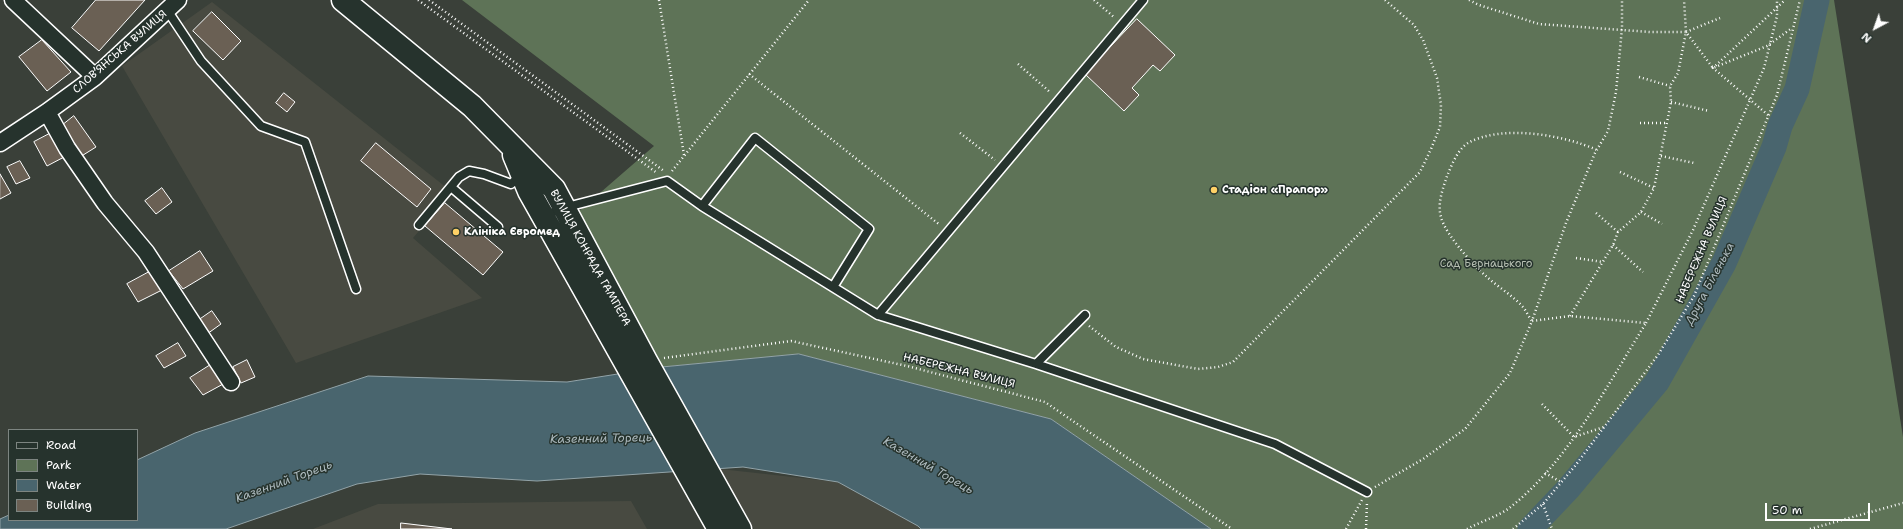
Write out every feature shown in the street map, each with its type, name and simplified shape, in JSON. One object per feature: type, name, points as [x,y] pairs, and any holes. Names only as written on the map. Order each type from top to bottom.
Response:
[{"type":"main road","name":"ВУЛИЦЯ КОНРАДА ГАМПЕРА","points":[[343,0],[472,106],[554,189],[646,362],[716,505]]},
{"type":"main road","name":"ВУЛИЦЯ КОНРАДА ГАМПЕРА","points":[[509,143],[523,174],[526,185],[619,352],[716,505]]},
{"type":"main road","points":[[716,505],[719,529]]},
{"type":"main road","points":[[716,505],[740,529]]},
{"type":"street","points":[[13,0],[95,76]]},
{"type":"street","name":"СЛОВ’ЯНСЬКА ВУЛИЦЯ","points":[[0,143],[47,112],[95,76],[173,5]]},
{"type":"street","points":[[47,112],[67,148],[105,203],[146,252],[230,382]]},
{"type":"lane","points":[[878,315],[1143,0]]},
{"type":"lane","points":[[173,5],[201,61],[261,126],[305,142],[356,289]]},
{"type":"lane","points":[[702,206],[755,138],[869,229],[833,287]]},
{"type":"lane","points":[[419,225],[460,177],[469,171],[484,174],[511,184],[523,174]]},
{"type":"lane","points":[[544,216],[563,208],[667,181],[702,206],[878,315],[1036,364],[1275,444],[1367,492]]},
{"type":"lane","points":[[451,187],[498,227]]},
{"type":"lane","points":[[1036,364],[1082,317]]},
{"type":"path","points":[[418,0],[667,181]]},
{"type":"path","points":[[429,0],[670,174],[809,0]]},
{"type":"path","points":[[659,0],[684,155]]},
{"type":"path","points":[[1094,0],[1122,24]]},
{"type":"path","points":[[1082,317],[1116,347],[1143,359],[1198,369],[1218,367],[1233,362],[1305,291],[1420,172],[1440,127],[1441,105],[1437,78],[1423,40],[1414,25],[1385,0]]},
{"type":"path","points":[[1469,0],[1479,5],[1540,24],[1622,28],[1650,32],[1686,32],[1720,18]]},
{"type":"path","points":[[1346,529],[1367,492],[1423,460],[1465,429],[1510,373],[1532,321],[1566,223],[1597,150],[1608,131],[1616,92],[1622,28],[1622,0]]},
{"type":"path","points":[[1570,316],[1613,245],[1618,232],[1641,212],[1654,188],[1671,102],[1670,86],[1678,73],[1686,32],[1684,0]]},
{"type":"path","points":[[1467,529],[1506,510],[1524,495],[1545,473],[1574,437],[1646,323],[1693,230],[1764,68],[1777,16],[1777,0]]},
{"type":"path","points":[[1713,68],[1785,0]]},
{"type":"path","name":"НАБЕРЕЖНА ВУЛИЦЯ","points":[[1513,529],[1543,504],[1605,427],[1658,355],[1694,296],[1777,95],[1800,0]]},
{"type":"path","points":[[1713,68],[1767,46],[1792,28]]},
{"type":"path","points":[[1686,32],[1713,68],[1768,115]]},
{"type":"path","points":[[1018,64],[1059,100]]},
{"type":"path","points":[[749,74],[948,231]]},
{"type":"path","points":[[1639,77],[1670,86]]},
{"type":"path","points":[[1671,102],[1709,111]]},
{"type":"path","points":[[1640,123],[1666,123]]},
{"type":"path","points":[[960,133],[1003,166]]},
{"type":"path","points":[[1532,321],[1522,306],[1485,275],[1449,236],[1440,217],[1440,200],[1446,181],[1455,159],[1467,144],[1484,138],[1508,133],[1555,136],[1579,142],[1597,150]]},
{"type":"path","points":[[1661,156],[1694,163]]},
{"type":"path","points":[[1620,172],[1654,188]]},
{"type":"path","points":[[1641,212],[1662,224]]},
{"type":"path","points":[[1596,213],[1618,232]]},
{"type":"path","points":[[1613,245],[1643,272]]},
{"type":"path","points":[[1576,258],[1603,262]]},
{"type":"path","points":[[1532,321],[1570,316],[1646,323]]},
{"type":"path","name":"НАБЕРЕЖНА ВУЛИЦЯ","points":[[646,362],[683,354],[791,341],[907,366],[1045,402],[1232,529]]},
{"type":"path","points":[[1542,404],[1574,437]]},
{"type":"path","points":[[1574,437],[1605,427]]},
{"type":"path","points":[[1545,473],[1561,482]]},
{"type":"path","points":[[1366,529],[1367,492]]},
{"type":"path","points":[[1810,529],[1903,503]]},
{"type":"path","points":[[1543,504],[1552,529]]},
{"type":"shaded area","points":[[212,2],[452,192],[413,238],[482,298],[296,363],[122,66]]},
{"type":"shaded area","points":[[720,469],[838,482],[921,529],[754,529]]},
{"type":"shaded area","points":[[631,501],[647,529],[313,529],[378,504]]},
{"type":"green space","name":"Сад Бернацького","points":[[462,0],[1834,0],[1903,437],[1903,529],[1211,529],[1051,419],[799,354],[662,367],[578,212],[654,146]]},
{"type":"water","name":"Казенний Торець","points":[[799,354],[1051,419],[1211,529],[921,529],[838,482],[743,467],[537,481],[420,474],[357,484],[226,529],[0,529],[0,519],[8,515],[8,521],[138,521],[138,460],[195,433],[368,376],[567,382],[662,367]]},
{"type":"building","points":[[96,0],[145,0],[99,51],[72,28]]},
{"type":"building","points":[[212,12],[241,41],[223,60],[193,31]]},
{"type":"building","points":[[1137,19],[1175,55],[1160,71],[1153,65],[1132,88],[1139,95],[1124,111],[1085,74]]},
{"type":"building","points":[[42,40],[71,72],[47,91],[19,57]]},
{"type":"building","points":[[284,93],[295,102],[287,112],[276,103]]},
{"type":"building","points":[[74,116],[96,147],[80,157],[59,128]]},
{"type":"building","points":[[53,132],[66,156],[47,166],[34,142]]},
{"type":"building","points":[[376,143],[431,189],[417,207],[361,161]]},
{"type":"building","points":[[20,161],[30,178],[16,184],[7,167]]},
{"type":"building","points":[[0,174],[11,193],[0,199]]},
{"type":"building","points":[[162,188],[172,202],[156,214],[145,201]]},
{"type":"building","name":"Клініка Євромед","points":[[445,203],[503,252],[483,275],[425,226]]},
{"type":"building","points":[[200,251],[213,271],[183,289],[169,271]]},
{"type":"building","points":[[151,271],[162,290],[138,302],[127,284]]},
{"type":"building","points":[[212,311],[221,324],[207,334],[199,320]]},
{"type":"building","points":[[178,343],[186,356],[164,368],[156,356]]},
{"type":"building","points":[[247,360],[255,377],[241,383],[233,367]]},
{"type":"building","points":[[212,364],[225,383],[203,395],[190,378]]},
{"type":"building","points":[[401,523],[452,529],[401,529]]},
{"type":"waterway","name":"Друга Біленька","points":[[1530,529],[1568,489],[1657,382],[1724,263],[1774,147],[1780,126],[1797,89],[1817,0]]},
{"type":"place","name":"Стадіон «Прапор»","points":[[1214,190]]},
{"type":"place","name":"Клініка Євромед","points":[[456,232]]}]
